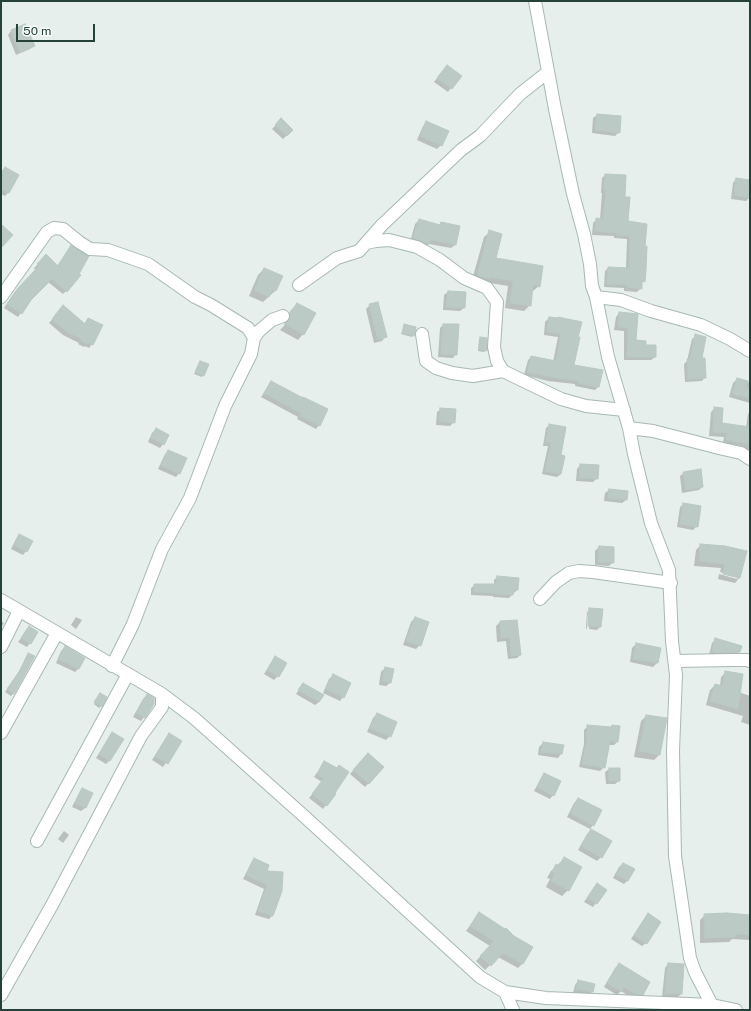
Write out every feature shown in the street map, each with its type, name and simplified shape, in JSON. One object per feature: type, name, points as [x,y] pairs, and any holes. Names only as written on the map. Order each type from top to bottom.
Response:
[{"type":"street","points":[[535,1],[573,194],[584,234],[592,286],[596,297],[608,357],[629,428],[651,523],[669,570],[672,641],[676,674],[673,751],[676,856],[690,958],[695,972],[712,1004]]},
{"type":"street","points":[[299,284],[337,258],[359,251],[382,225],[461,150],[480,136],[520,94],[548,72]]},
{"type":"street","points":[[1,298],[47,232],[54,228],[63,229],[90,249],[108,250],[148,264],[195,297],[248,328],[254,338]]},
{"type":"street","points":[[366,243],[389,240],[416,247],[440,260],[464,278],[487,288],[497,302],[494,347],[497,361],[503,371],[561,399],[586,406],[624,410]]},
{"type":"street","points":[[596,297],[622,300],[651,311],[701,325],[730,339],[750,351]]},
{"type":"street","points":[[112,666],[133,624],[162,549],[190,498],[225,406],[251,354],[254,338],[259,330],[272,320],[283,316]]},
{"type":"street","points":[[422,334],[426,361],[436,368],[452,373],[473,376],[503,371]]},
{"type":"street","points":[[629,428],[653,431],[741,454],[750,459]]},
{"type":"street","points":[[540,599],[556,582],[569,573],[579,571],[670,583]]},
{"type":"street","points":[[1,600],[162,694],[194,718],[480,977],[505,992],[546,998],[712,1004],[736,1010]]},
{"type":"street","points":[[1,647],[19,611]]},
{"type":"street","points":[[1,733],[57,633]]},
{"type":"street","points":[[675,661],[750,661]]},
{"type":"street","points":[[37,841],[128,674]]},
{"type":"street","points":[[1,995],[52,905],[140,736],[162,707],[162,694]]},
{"type":"street","points":[[162,707],[177,705]]},
{"type":"street","points":[[505,992],[513,1010]]},
{"type":"building","points":[[25,24],[35,46],[20,52],[11,30]]},
{"type":"building","points":[[447,65],[462,76],[452,89],[437,78]]},
{"type":"building","points":[[597,114],[621,116],[620,133],[595,130]]},
{"type":"building","points":[[281,118],[293,130],[287,136],[275,125]]},
{"type":"building","points":[[426,121],[449,131],[442,146],[420,136]]},
{"type":"building","points":[[5,167],[19,175],[9,193],[1,189],[1,174]]},
{"type":"building","points":[[605,174],[626,175],[625,197],[630,197],[628,221],[647,224],[645,246],[647,246],[646,270],[645,282],[642,281],[642,289],[627,287],[627,285],[607,284],[608,267],[629,268],[630,236],[595,231],[596,218],[603,219],[606,190],[604,190]]},
{"type":"building","points":[[736,178],[750,180],[750,198],[734,195]]},
{"type":"building","points":[[419,219],[440,225],[441,222],[460,226],[456,245],[431,240],[430,244],[413,238]]},
{"type":"building","points":[[1,224],[13,235],[1,248]]},
{"type":"building","points":[[489,230],[502,234],[496,258],[543,266],[540,287],[533,285],[531,306],[510,303],[513,281],[490,277],[490,279],[477,275]]},
{"type":"building","points":[[71,245],[89,256],[79,274],[81,275],[67,292],[52,279],[31,300],[22,314],[7,304],[18,288],[39,266],[37,264],[46,254],[58,266]]},
{"type":"building","points":[[264,268],[283,276],[276,291],[272,290],[269,297],[254,290]]},
{"type":"building","points":[[448,291],[466,292],[465,308],[446,307]]},
{"type":"building","points":[[378,302],[387,337],[378,340],[369,304]]},
{"type":"building","points":[[297,303],[316,313],[304,335],[285,324],[289,320],[290,314]]},
{"type":"building","points":[[63,305],[85,324],[88,318],[103,325],[93,345],[81,341],[82,339],[67,332],[52,319]]},
{"type":"building","points":[[619,312],[638,314],[636,340],[646,341],[646,345],[656,345],[656,357],[627,357],[628,328],[618,327]]},
{"type":"building","points":[[549,317],[558,317],[582,322],[574,365],[603,370],[599,387],[578,383],[578,381],[527,372],[531,356],[556,361],[561,334],[547,332]]},
{"type":"building","points":[[404,324],[416,327],[414,336],[402,333]]},
{"type":"building","points":[[443,324],[459,324],[457,355],[441,354]]},
{"type":"building","points":[[695,334],[706,337],[702,358],[705,358],[706,378],[688,379],[687,359],[690,359]]},
{"type":"building","points":[[480,337],[487,338],[487,351],[479,349]]},
{"type":"building","points":[[200,361],[209,364],[204,376],[195,372]]},
{"type":"building","points":[[737,378],[748,381],[746,388],[750,388],[750,398],[732,394]]},
{"type":"building","points":[[271,381],[328,409],[320,426],[300,416],[301,413],[264,393]]},
{"type":"building","points":[[714,407],[723,408],[722,423],[750,427],[750,444],[726,440],[727,433],[713,432]]},
{"type":"building","points":[[440,408],[456,409],[455,423],[439,421]]},
{"type":"building","points":[[549,424],[566,427],[561,455],[565,456],[561,474],[545,471],[551,443],[546,442]]},
{"type":"building","points":[[156,428],[169,435],[164,445],[151,438]]},
{"type":"building","points":[[168,450],[187,458],[180,474],[161,465]]},
{"type":"building","points":[[580,464],[599,465],[598,479],[579,478]]},
{"type":"building","points":[[701,469],[703,487],[686,490],[683,472]]},
{"type":"building","points":[[609,489],[628,491],[627,500],[608,498]]},
{"type":"building","points":[[683,503],[701,506],[698,527],[680,524]]},
{"type":"building","points":[[19,534],[33,541],[27,552],[14,545]]},
{"type":"building","points":[[700,544],[725,546],[747,551],[740,578],[723,574],[725,564],[699,561]]},
{"type":"building","points":[[599,546],[614,547],[614,563],[598,562]]},
{"type":"building","points":[[497,576],[519,578],[518,590],[514,590],[513,595],[474,592],[474,584],[496,584]]},
{"type":"building","points":[[589,608],[603,609],[601,627],[588,626]]},
{"type":"building","points":[[415,617],[429,622],[421,646],[406,641]]},
{"type":"building","points":[[517,620],[521,655],[511,656],[510,638],[501,638],[500,621]]},
{"type":"building","points":[[29,626],[38,632],[31,644],[21,638]]},
{"type":"building","points":[[715,638],[742,646],[740,652],[717,653],[712,651]]},
{"type":"building","points":[[636,643],[661,648],[658,663],[633,659]]},
{"type":"building","points":[[65,646],[85,658],[79,669],[58,659]]},
{"type":"building","points":[[28,653],[35,656],[14,694],[7,689],[21,669]]},
{"type":"building","points":[[275,656],[287,663],[279,677],[267,670]]},
{"type":"building","points":[[385,667],[394,669],[391,683],[382,681]]},
{"type":"building","points":[[725,671],[743,674],[738,709],[710,701],[715,684],[723,686]]},
{"type":"building","points":[[333,674],[351,683],[344,698],[326,689]]},
{"type":"building","points":[[303,683],[324,695],[319,702],[298,690]]},
{"type":"building","points":[[100,693],[107,697],[102,707],[94,702]]},
{"type":"building","points":[[147,694],[154,698],[154,704],[145,718],[136,713]]},
{"type":"building","points":[[377,713],[397,722],[391,737],[370,728]]},
{"type":"building","points":[[646,715],[667,718],[660,755],[639,751]]},
{"type":"building","points":[[587,725],[611,727],[612,725],[620,726],[618,742],[610,741],[605,768],[582,764],[587,740]]},
{"type":"building","points":[[112,732],[124,739],[110,761],[99,754]]},
{"type":"building","points":[[169,733],[182,741],[168,764],[155,756]]},
{"type":"building","points":[[543,742],[564,745],[562,754],[541,752]]},
{"type":"building","points":[[368,753],[384,767],[369,784],[353,770]]},
{"type":"building","points":[[324,761],[337,768],[339,765],[349,772],[327,806],[312,794],[324,778],[317,774]]},
{"type":"building","points":[[609,768],[620,768],[620,781],[609,781]]},
{"type":"building","points":[[544,773],[561,781],[554,796],[537,787]]},
{"type":"building","points":[[82,788],[93,793],[86,808],[75,803]]},
{"type":"building","points":[[578,798],[602,810],[594,826],[570,813]]},
{"type":"building","points":[[591,829],[612,841],[602,858],[581,846]]},
{"type":"building","points":[[564,857],[582,867],[569,891],[551,881],[555,873],[552,872],[556,864],[559,866]]},
{"type":"building","points":[[254,858],[269,865],[267,871],[283,872],[282,891],[273,916],[258,911],[267,885],[246,875]]},
{"type":"building","points":[[623,863],[635,869],[628,881],[616,874]]},
{"type":"building","points":[[597,883],[607,890],[597,904],[587,898]]},
{"type":"building","points":[[479,912],[505,929],[506,928],[514,936],[533,947],[523,964],[503,953],[491,966],[480,956],[494,941],[470,926]]},
{"type":"building","points":[[648,913],[661,922],[647,944],[634,935]]},
{"type":"building","points":[[727,913],[750,915],[750,935],[736,934],[736,937],[705,938],[704,914]]},
{"type":"building","points":[[619,963],[650,982],[643,995],[636,994],[624,987],[622,992],[607,983]]},
{"type":"building","points":[[668,963],[684,964],[682,994],[665,993]]},
{"type":"building","points":[[578,980],[595,984],[593,992],[576,989]]}]
